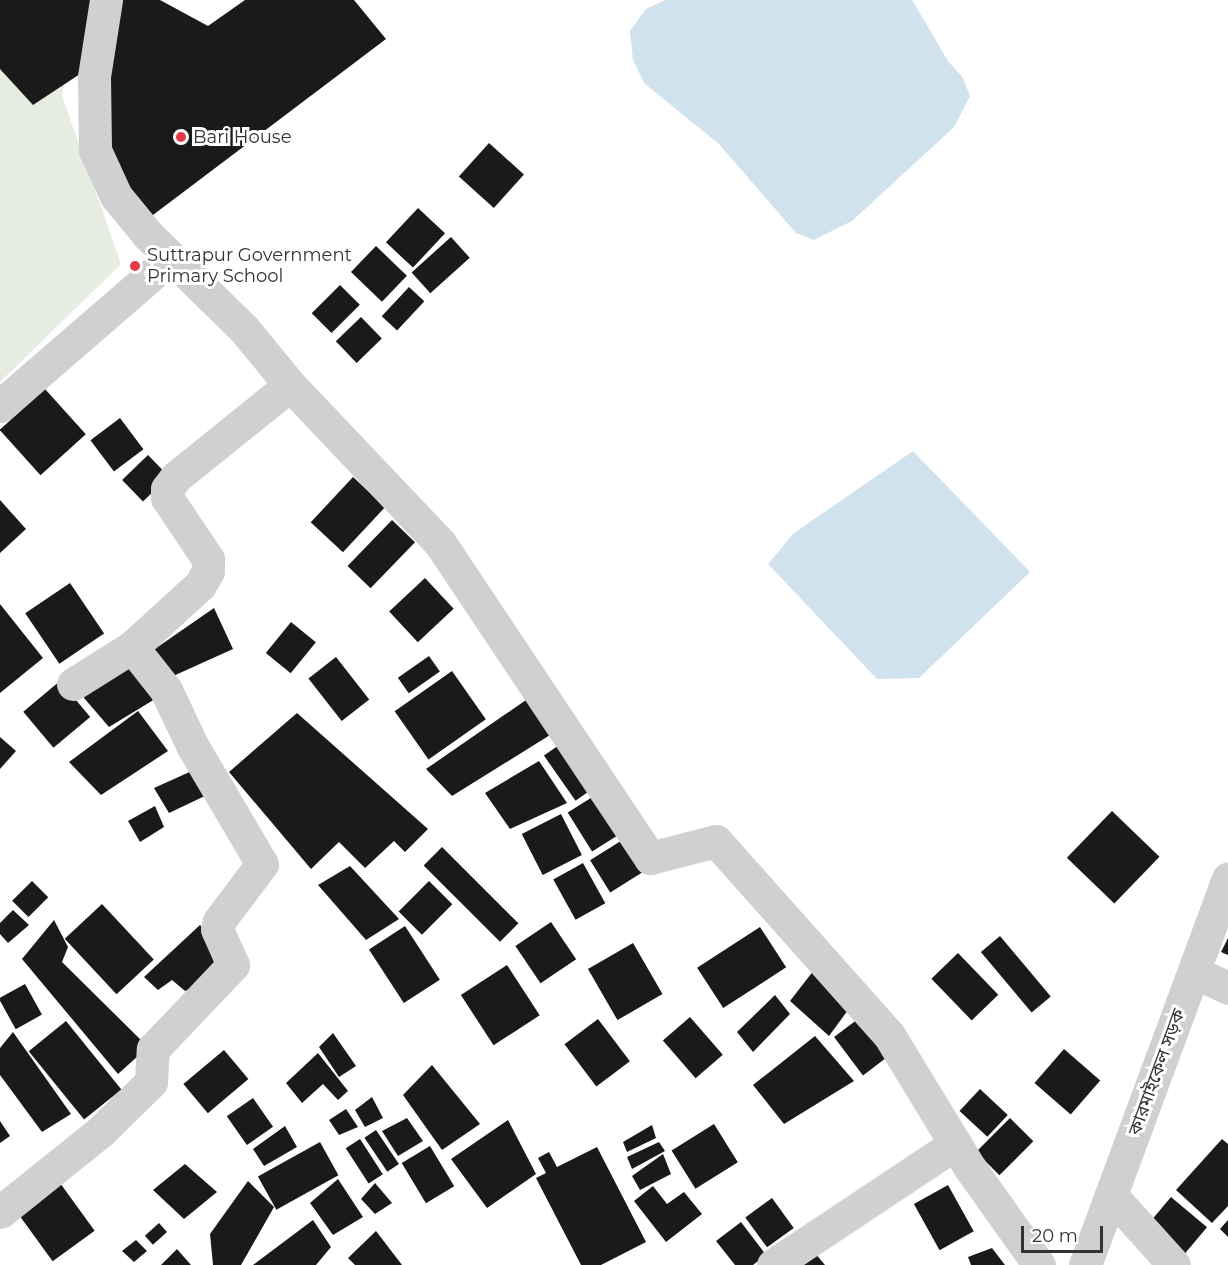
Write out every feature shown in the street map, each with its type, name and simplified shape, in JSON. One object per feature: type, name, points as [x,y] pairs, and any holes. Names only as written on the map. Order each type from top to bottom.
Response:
[{"type":"street","points":[[106,0],[94,78],[95,150],[116,196],[171,258],[244,329],[290,385],[440,543],[650,858],[716,841],[889,1035],[955,1144],[1039,1265]]},
{"type":"street","points":[[0,406],[171,258]]},
{"type":"street","points":[[73,684],[132,647],[200,585],[208,571],[208,559],[167,498],[167,489],[176,477],[290,385]]},
{"type":"street","points":[[0,1212],[101,1131],[151,1082],[153,1049],[233,965],[217,929],[219,921],[262,864],[192,745],[166,690],[132,647]]},
{"type":"street","name":"কারমাইকেল সড়ক","points":[[1085,1265],[1228,879]]},
{"type":"street","points":[[1194,972],[1228,988]]},
{"type":"street","points":[[773,1265],[955,1144]]},
{"type":"street","points":[[1111,1195],[1174,1265]]},
{"type":"shaded area","points":[[0,0],[70,0],[62,96],[121,264],[0,382]]},
{"type":"water","points":[[665,0],[912,0],[948,61],[963,78],[970,96],[954,127],[852,221],[814,240],[796,233],[719,144],[644,83],[633,60],[630,31],[646,9]]},
{"type":"water","points":[[913,451],[1030,572],[919,678],[877,679],[768,564],[794,533]]},
{"type":"building","points":[[0,0],[101,0],[83,72],[33,105],[0,69]]},
{"type":"building","name":"Bari House","points":[[107,0],[160,0],[208,26],[245,0],[354,0],[386,39],[145,221],[112,179]]},
{"type":"building","points":[[489,143],[524,174],[494,208],[459,176]]},
{"type":"building","points":[[418,208],[445,233],[413,268],[386,242]]},
{"type":"building","points":[[451,237],[470,258],[430,293],[412,272]]},
{"type":"building","points":[[376,246],[407,276],[382,302],[351,272]]},
{"type":"building","points":[[340,285],[360,305],[332,333],[312,313]]},
{"type":"building","points":[[409,287],[424,301],[397,331],[382,316]]},
{"type":"building","points":[[361,317],[382,339],[357,363],[336,341]]},
{"type":"building","points":[[45,389],[86,434],[40,475],[0,430]]},
{"type":"building","points":[[120,418],[143,449],[114,471],[90,440]]},
{"type":"building","points":[[148,455],[169,477],[143,502],[122,480]]},
{"type":"building","points":[[353,477],[385,507],[343,552],[311,522]]},
{"type":"building","points":[[0,500],[26,529],[0,553]]},
{"type":"building","points":[[392,520],[415,542],[371,588],[348,566]]},
{"type":"building","points":[[425,578],[454,609],[418,642],[389,611]]},
{"type":"building","points":[[70,583],[104,634],[59,664],[25,613]]},
{"type":"building","points":[[0,604],[43,658],[0,693]]},
{"type":"building","points":[[214,608],[233,649],[171,677],[149,653]]},
{"type":"building","points":[[291,622],[316,642],[291,673],[266,653]]},
{"type":"building","points":[[429,656],[440,672],[409,693],[398,678]]},
{"type":"building","points":[[127,657],[160,696],[109,727],[78,691]]},
{"type":"building","points":[[336,657],[369,700],[342,721],[308,679]]},
{"type":"building","points":[[452,671],[486,719],[429,759],[395,711]]},
{"type":"building","points":[[60,681],[90,717],[53,748],[23,712]]},
{"type":"building","points":[[529,698],[550,735],[452,796],[426,769]]},
{"type":"building","points":[[138,711],[168,751],[101,795],[69,762]]},
{"type":"building","points":[[297,713],[428,829],[405,852],[394,841],[365,868],[339,842],[311,869],[229,772]]},
{"type":"building","points":[[0,737],[16,751],[0,769]]},
{"type":"building","points":[[562,743],[594,788],[576,801],[544,756]]},
{"type":"building","points":[[539,761],[567,803],[510,829],[485,793]]},
{"type":"building","points":[[194,770],[209,794],[169,813],[154,788]]},
{"type":"building","points":[[594,796],[618,835],[592,851],[568,812]]},
{"type":"building","points":[[155,806],[164,827],[140,842],[128,821]]},
{"type":"building","points":[[1112,811],[1159,857],[1114,904],[1067,858]]},
{"type":"building","points":[[561,814],[582,855],[543,875],[522,834]]},
{"type":"building","points":[[624,839],[644,871],[610,892],[590,860]]},
{"type":"building","points":[[442,847],[518,923],[500,942],[424,865]]},
{"type":"building","points":[[583,863],[605,903],[576,920],[553,879]]},
{"type":"building","points":[[350,866],[399,919],[366,940],[318,885]]},
{"type":"building","points":[[32,881],[48,897],[28,917],[12,901]]},
{"type":"building","points":[[429,881],[452,904],[422,935],[399,911]]},
{"type":"building","points":[[102,904],[154,960],[117,994],[65,939]]},
{"type":"building","points":[[13,910],[29,925],[8,943],[0,934],[0,923]]},
{"type":"building","points":[[54,920],[68,947],[62,962],[148,1047],[118,1074],[22,959]]},
{"type":"building","points":[[551,922],[576,959],[541,983],[515,946]]},
{"type":"building","points":[[200,925],[220,947],[206,982],[185,991],[172,980],[158,990],[144,977]]},
{"type":"building","points":[[405,926],[440,980],[404,1003],[369,949]]},
{"type":"building","points":[[760,927],[786,967],[723,1008],[697,968]]},
{"type":"building","points":[[1000,936],[1051,997],[1032,1013],[981,952]]},
{"type":"building","points":[[1228,938],[1228,955],[1221,952]]},
{"type":"building","points":[[633,943],[662,994],[617,1020],[588,969]]},
{"type":"building","points":[[958,953],[998,995],[972,1020],[931,979]]},
{"type":"building","points":[[507,965],[540,1015],[494,1045],[461,995]]},
{"type":"building","points":[[814,970],[851,1006],[829,1036],[790,1001]]},
{"type":"building","points":[[25,984],[42,1015],[16,1029],[0,998]]},
{"type":"building","points":[[775,995],[790,1014],[753,1052],[737,1032]]},
{"type":"building","points":[[862,1016],[891,1054],[863,1075],[834,1037]]},
{"type":"building","points":[[690,1017],[723,1055],[696,1078],[663,1041]]},
{"type":"building","points":[[598,1019],[630,1061],[596,1087],[564,1044]]},
{"type":"building","points":[[66,1021],[121,1089],[84,1120],[29,1051]]},
{"type":"building","points":[[13,1032],[71,1114],[42,1132],[0,1075],[0,1048]]},
{"type":"building","points":[[333,1033],[356,1066],[339,1077],[319,1047]]},
{"type":"building","points":[[815,1036],[854,1081],[784,1124],[753,1085]]},
{"type":"building","points":[[1064,1049],[1100,1080],[1071,1114],[1034,1083]]},
{"type":"building","points":[[224,1050],[248,1079],[208,1113],[183,1084]]},
{"type":"building","points":[[318,1053],[348,1091],[338,1100],[323,1084],[302,1103],[286,1083]]},
{"type":"building","points":[[432,1065],[480,1124],[442,1150],[403,1095]]},
{"type":"building","points":[[980,1089],[1008,1115],[987,1137],[960,1111]]},
{"type":"building","points":[[372,1097],[383,1118],[365,1127],[355,1110]]},
{"type":"building","points":[[253,1098],[273,1127],[247,1145],[227,1116]]},
{"type":"building","points":[[346,1109],[358,1127],[339,1135],[329,1120]]},
{"type":"building","points":[[407,1118],[423,1141],[398,1156],[382,1131]]},
{"type":"building","points":[[1010,1118],[1033,1141],[999,1175],[976,1152]]},
{"type":"building","points":[[508,1120],[536,1174],[487,1208],[451,1159]]},
{"type":"building","points":[[0,1121],[10,1136],[0,1143]]},
{"type":"building","points":[[714,1124],[738,1162],[695,1189],[672,1150]]},
{"type":"building","points":[[652,1125],[656,1138],[627,1152],[623,1142]]},
{"type":"building","points":[[285,1126],[297,1147],[264,1166],[253,1149]]},
{"type":"building","points":[[376,1130],[399,1164],[387,1172],[364,1138]]},
{"type":"building","points":[[360,1139],[383,1174],[369,1183],[346,1148]]},
{"type":"building","points":[[1222,1139],[1228,1144],[1228,1206],[1212,1223],[1176,1190]]},
{"type":"building","points":[[320,1142],[338,1175],[276,1210],[258,1176]]},
{"type":"building","points":[[659,1142],[665,1151],[632,1169],[627,1157]]},
{"type":"building","points":[[430,1146],[454,1186],[426,1203],[402,1163]]},
{"type":"building","points":[[597,1147],[646,1242],[601,1265],[581,1265],[536,1178],[546,1173],[538,1158],[549,1152],[557,1167]]},
{"type":"building","points":[[663,1154],[671,1174],[640,1190],[632,1176]]},
{"type":"building","points":[[185,1164],[217,1192],[184,1219],[153,1190]]},
{"type":"building","points":[[338,1179],[363,1217],[333,1235],[310,1203]]},
{"type":"building","points":[[248,1181],[274,1207],[241,1265],[213,1265],[210,1234]]},
{"type":"building","points":[[60,1183],[95,1231],[53,1261],[18,1214]]},
{"type":"building","points":[[375,1183],[392,1203],[375,1214],[361,1199]]},
{"type":"building","points":[[948,1185],[974,1231],[940,1250],[914,1204]]},
{"type":"building","points":[[653,1186],[667,1204],[684,1192],[702,1214],[666,1242],[634,1201]]},
{"type":"building","points":[[1171,1197],[1207,1227],[1185,1254],[1149,1224]]},
{"type":"building","points":[[772,1198],[794,1228],[767,1247],[745,1217]]},
{"type":"building","points":[[313,1220],[331,1247],[316,1265],[253,1265]]},
{"type":"building","points":[[1228,1220],[1228,1237],[1220,1229]]},
{"type":"building","points":[[741,1222],[766,1255],[753,1265],[735,1265],[716,1241]]},
{"type":"building","points":[[159,1223],[167,1232],[153,1245],[145,1236]]},
{"type":"building","points":[[376,1231],[402,1265],[355,1265],[348,1258]]},
{"type":"building","points":[[136,1240],[147,1251],[134,1262],[122,1251]]},
{"type":"building","points":[[992,1248],[1005,1265],[971,1265],[968,1257]]},
{"type":"building","points":[[177,1249],[191,1265],[161,1265]]},
{"type":"building","points":[[814,1252],[825,1265],[799,1265]]},
{"type":"place","name":"Bari House","points":[[181,137]]},
{"type":"place","name":"Suttrapur Government Primary School","points":[[135,266]]}]
